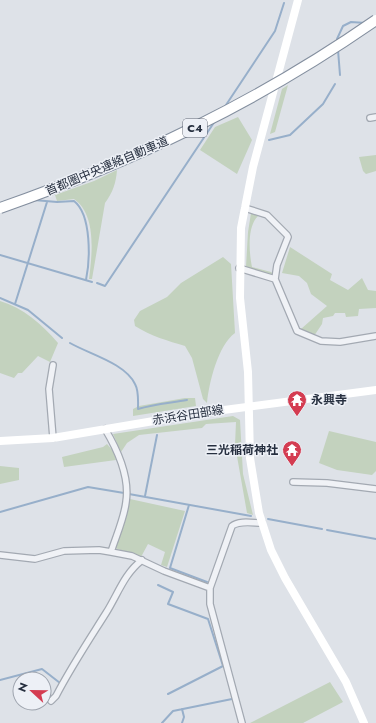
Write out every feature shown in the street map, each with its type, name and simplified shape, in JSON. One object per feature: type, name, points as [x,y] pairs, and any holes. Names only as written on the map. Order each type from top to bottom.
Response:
[{"type":"highway","name":"首都圏中央連絡自動車道","points":[[0,208],[70,184],[182,134],[240,104],[293,73],[376,20]]},
{"type":"street","points":[[298,0],[253,167],[241,228],[239,268],[240,298],[248,372],[251,475],[262,523],[275,559],[346,682],[364,723]]},
{"type":"street","points":[[245,208],[267,215],[287,235],[288,238],[278,265],[275,279],[297,331],[321,341],[340,342],[376,336]]},
{"type":"street","points":[[239,268],[275,279]]},
{"type":"street","points":[[53,365],[49,389],[53,438]]},
{"type":"street","name":"赤浜谷田部線","points":[[0,441],[53,438],[249,406],[376,390]]},
{"type":"street","points":[[105,429],[115,446],[127,491],[126,503],[111,552]]},
{"type":"street","points":[[293,482],[327,483],[376,489]]},
{"type":"street","points":[[242,723],[210,604],[210,588],[232,526],[235,524],[244,523],[262,523]]},
{"type":"street","points":[[0,555],[36,559],[64,551],[99,550],[132,556],[210,588]]},
{"type":"street","points":[[52,700],[56,696],[78,655],[107,612],[126,575],[131,568],[142,560]]},
{"type":"green space","points":[[288,85],[275,132],[270,134],[282,89]]},
{"type":"green space","points":[[238,117],[252,140],[237,174],[200,150],[215,127]]},
{"type":"green space","points":[[376,155],[376,171],[366,174],[363,171],[359,157]]},
{"type":"green space","points":[[117,170],[114,187],[105,203],[92,279],[89,279],[92,247],[90,225],[86,215],[81,206],[74,199],[57,201],[55,195],[94,181]]},
{"type":"green space","points":[[251,213],[258,216],[254,221],[250,233],[250,254],[252,267],[271,272],[273,274],[270,276],[246,267],[248,232]]},
{"type":"green space","points":[[290,247],[332,274],[330,280],[348,290],[362,278],[368,290],[376,291],[376,308],[359,309],[358,316],[346,317],[345,313],[335,313],[333,316],[323,318],[322,324],[314,336],[301,329],[327,306],[311,294],[307,283],[299,276],[282,273]]},
{"type":"green space","points":[[223,257],[231,264],[235,333],[224,346],[215,365],[207,403],[203,399],[192,358],[185,346],[141,330],[135,326],[134,320],[140,311],[167,297],[181,283]]},
{"type":"green space","points":[[0,301],[24,312],[45,329],[58,343],[50,362],[38,356],[22,373],[18,373],[14,378],[0,373]]},
{"type":"green space","points":[[185,398],[195,398],[196,406],[133,416],[133,409],[139,406]]},
{"type":"green space","points":[[233,416],[240,420],[243,474],[253,515],[247,513],[235,445],[236,422],[206,424],[202,428],[139,435],[127,443],[121,452],[113,434]]},
{"type":"green space","points":[[329,431],[376,442],[376,471],[372,475],[337,470],[319,463]]},
{"type":"green space","points":[[107,444],[114,452],[116,460],[64,467],[62,457],[103,447]]},
{"type":"green space","points":[[0,466],[19,468],[19,480],[0,484]]},
{"type":"green space","points":[[130,499],[185,511],[167,567],[161,565],[165,552],[148,544],[141,557],[115,548]]},
{"type":"green space","points":[[330,682],[343,702],[303,723],[250,723]]},
{"type":"waterway","points":[[224,108],[275,31],[284,3]]},
{"type":"waterway","points":[[337,42],[343,26],[351,22],[366,23]]},
{"type":"waterway","points":[[338,50],[340,75]]},
{"type":"waterway","points":[[269,140],[290,135],[323,104],[335,84]]},
{"type":"waterway","points":[[97,283],[105,286],[215,121]]},
{"type":"waterway","points":[[34,200],[57,202],[74,201],[80,208],[87,227],[89,250],[86,280]]},
{"type":"waterway","points":[[15,304],[47,202]]},
{"type":"waterway","points":[[0,255],[92,282]]},
{"type":"waterway","points":[[0,298],[28,310],[62,338]]},
{"type":"waterway","points":[[70,343],[123,370],[135,384],[138,396],[138,409],[187,400]]},
{"type":"waterway","points":[[145,496],[157,435]]},
{"type":"waterway","points":[[0,512],[88,487],[124,493]]},
{"type":"waterway","points":[[129,494],[251,516]]},
{"type":"waterway","points":[[189,505],[170,568],[207,582]]},
{"type":"waterway","points":[[268,519],[322,529]]},
{"type":"waterway","points":[[327,530],[376,539]]},
{"type":"waterway","points":[[158,585],[173,592],[168,604],[208,619],[223,666],[168,694]]},
{"type":"waterway","points":[[0,680],[42,669],[60,683]]},
{"type":"waterway","points":[[162,723],[173,711],[232,699]]},
{"type":"waterway","points":[[182,709],[184,717],[182,723]]},
{"type":"place","name":"永興寺","points":[[297,417]]},
{"type":"place","name":"三光稲荷神社","points":[[292,467]]}]
